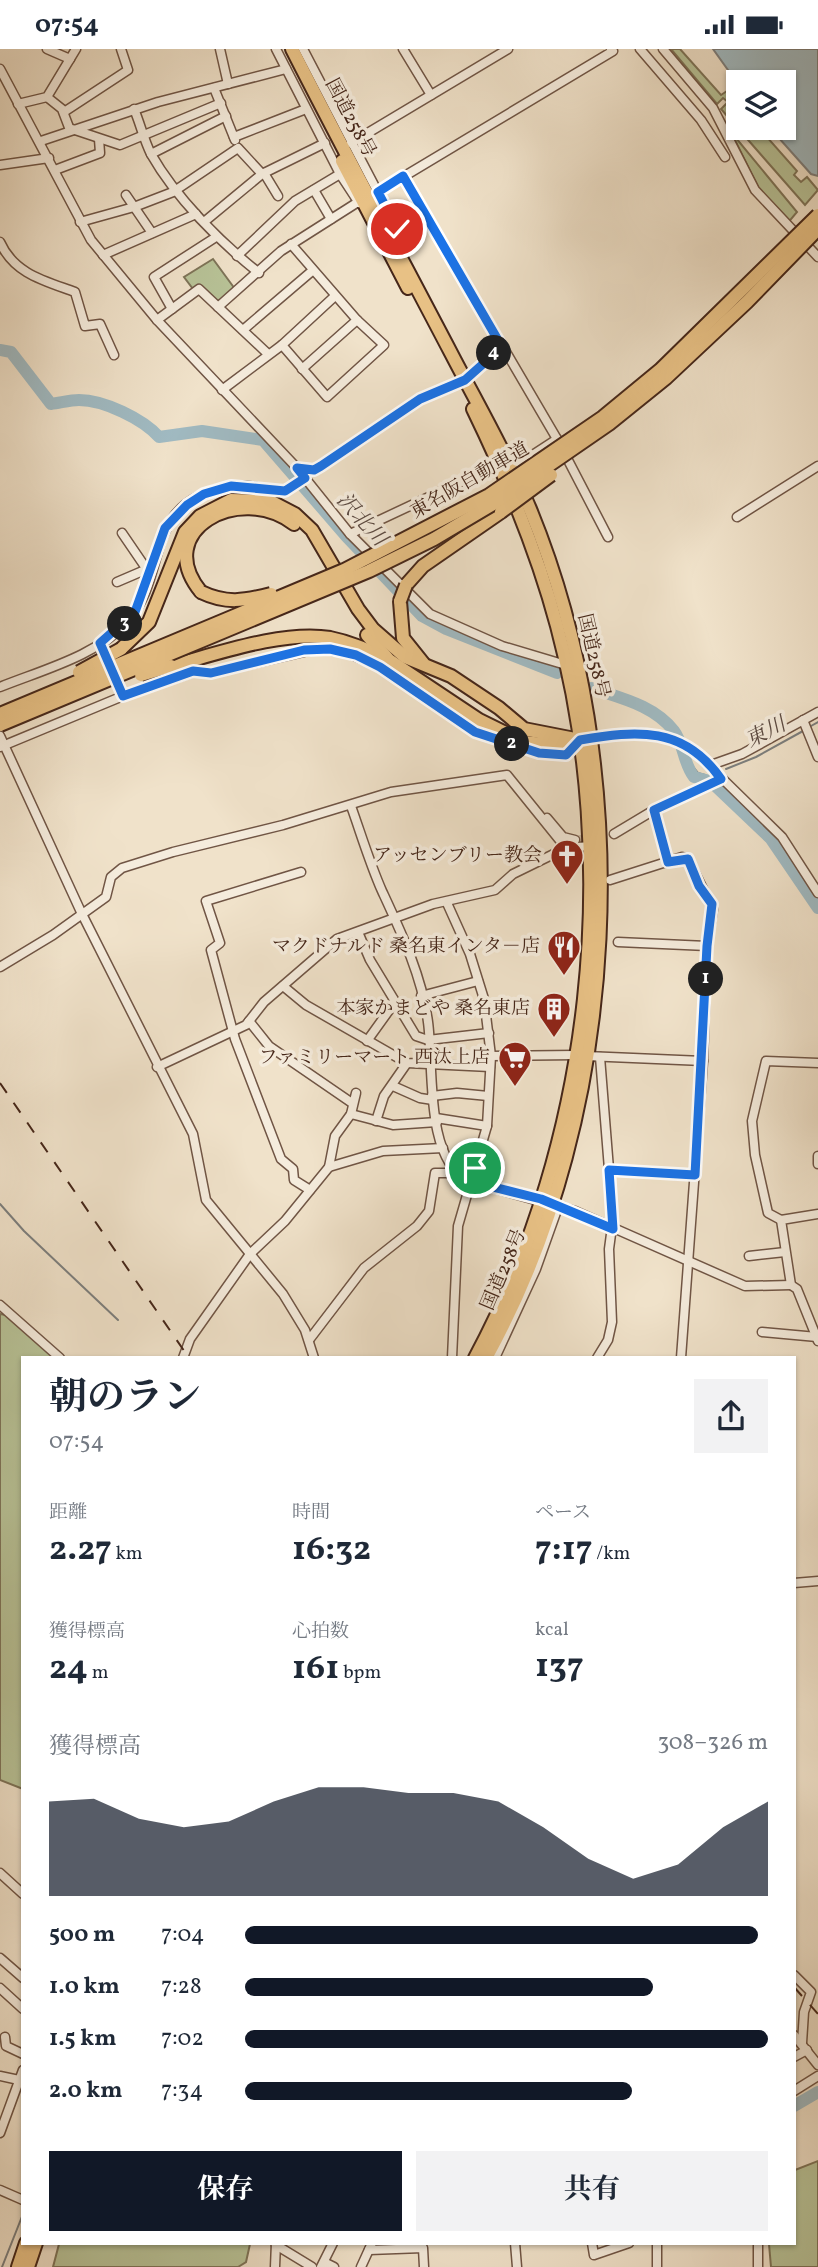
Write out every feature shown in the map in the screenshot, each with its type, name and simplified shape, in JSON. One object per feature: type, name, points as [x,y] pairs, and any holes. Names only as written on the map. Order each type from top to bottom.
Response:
[{"type":"highway","name":"国道258号","points":[[283,49],[362,205],[511,469],[531,511],[567,624],[585,739],[595,845],[596,979],[552,1203],[522,1280],[487,1356]]},
{"type":"highway","name":"国道258号","points":[[292,49],[401,253],[499,464],[540,568],[585,739]]},
{"type":"highway","name":"東名阪自動車道","points":[[0,712],[314,584],[410,538],[489,495],[603,417],[699,333],[818,215]]},
{"type":"highway","name":"東名阪自動車道","points":[[0,726],[319,592],[424,544],[493,504],[609,424],[706,341],[818,229]]},
{"type":"highway","points":[[426,666],[403,638],[400,601],[406,585],[423,566],[501,512],[596,440],[609,424]]},
{"type":"highway","points":[[0,712],[121,649],[142,631],[157,608],[177,549],[192,524],[223,502],[251,498],[283,506],[304,521],[325,548],[358,610],[373,629],[405,657],[451,676],[499,708],[524,729],[585,739]]},
{"type":"highway","points":[[389,660],[352,615],[307,536],[276,512],[254,506],[239,507],[213,516],[190,541],[186,566],[188,577],[201,593],[220,601],[269,594],[394,542],[410,538]]},
{"type":"highway","points":[[0,726],[16,724],[171,666],[251,645],[317,638],[356,644],[389,660],[479,720],[515,738],[540,745],[561,746],[585,739]]},
{"type":"highway","name":"国道258号","points":[[476,1356],[552,1203]]},
{"type":"highway","points":[[18,2267],[25,2245]]},
{"type":"highway","points":[[28,2267],[37,2245]]},
{"type":"highway","points":[[34,2267],[38,2245]]},
{"type":"street","points":[[47,49],[68,55]]},
{"type":"street","points":[[18,104],[47,97],[68,55],[76,49]]},
{"type":"street","points":[[64,113],[128,70],[121,49]]},
{"type":"street","points":[[220,49],[228,84]]},
{"type":"street","points":[[218,307],[290,244],[331,219],[362,205],[341,174],[276,49]]},
{"type":"street","points":[[303,49],[397,229],[401,253]]},
{"type":"street","points":[[403,49],[431,95]]},
{"type":"street","points":[[351,143],[431,95],[492,53],[508,49]]},
{"type":"street","points":[[378,192],[613,51],[611,49]]},
{"type":"street","points":[[640,49],[701,120],[725,157]]},
{"type":"street","points":[[663,49],[713,109],[755,190],[818,257]]},
{"type":"street","points":[[0,69],[41,141],[80,222],[103,255],[157,320],[297,468],[301,480],[350,534],[429,614],[502,646],[566,665]]},
{"type":"street","points":[[41,141],[134,109],[286,69]]},
{"type":"street","points":[[214,88],[238,148],[263,173],[278,196]]},
{"type":"street","points":[[47,97],[64,113],[71,129],[120,145],[145,137],[220,103]]},
{"type":"street","points":[[134,109],[151,154],[196,214],[216,237],[259,273]]},
{"type":"street","points":[[234,137],[306,109]]},
{"type":"street","points":[[151,154],[226,116]]},
{"type":"street","points":[[55,170],[100,153],[99,139]]},
{"type":"street","points":[[204,222],[263,173],[325,143]]},
{"type":"street","points":[[80,222],[134,208],[178,190],[238,148]]},
{"type":"street","points":[[0,165],[49,158]]},
{"type":"street","points":[[237,256],[295,201],[341,174]]},
{"type":"street","points":[[403,176],[557,439],[608,537]]},
{"type":"street","points":[[314,190],[331,219]]},
{"type":"street","points":[[126,195],[152,233]]},
{"type":"street","points":[[103,255],[196,214]]},
{"type":"street","points":[[172,309],[154,277],[216,237]]},
{"type":"street","points":[[0,242],[5,255],[27,275],[75,292],[85,326],[100,324],[114,355]]},
{"type":"street","points":[[282,345],[327,397],[384,345],[356,320],[290,244]]},
{"type":"street","points":[[243,330],[312,271]]},
{"type":"street","points":[[157,320],[199,289],[268,354]]},
{"type":"street","points":[[222,390],[282,345],[335,296]]},
{"type":"street","points":[[302,369],[356,320]]},
{"type":"street","points":[[297,468],[314,470],[321,466],[420,399],[462,381],[502,347]]},
{"type":"street","points":[[511,469],[557,439]]},
{"type":"street","points":[[350,534],[499,464]]},
{"type":"street","points":[[737,517],[818,466]]},
{"type":"street","points":[[0,687],[100,643],[135,612],[147,572],[165,528],[195,499],[231,486],[282,491],[301,480]]},
{"type":"street","points":[[122,533],[147,572]]},
{"type":"street","points":[[117,582],[147,572]]},
{"type":"street","points":[[100,643],[123,696]]},
{"type":"street","points":[[2,746],[123,696],[193,671],[211,673],[304,650],[330,649],[356,655],[380,667],[475,732],[539,753],[566,755],[585,739],[636,733],[665,737],[690,748],[711,765],[715,781],[782,837],[818,893]]},
{"type":"street","points":[[711,765],[742,754],[818,712]]},
{"type":"street","points":[[804,721],[818,757]]},
{"type":"street","points":[[0,736],[2,746],[81,912],[193,1134],[206,1200],[284,1294],[309,1340],[313,1356]]},
{"type":"street","points":[[0,967],[53,935],[81,912],[106,897],[111,877],[122,868],[173,852],[351,806],[391,792],[501,775],[511,779],[566,848]]},
{"type":"street","points":[[614,834],[654,810],[715,781]]},
{"type":"street","points":[[351,806],[382,890],[396,917],[421,996],[428,1023],[436,1120],[443,1148],[454,1173]]},
{"type":"street","points":[[654,810],[668,862]]},
{"type":"street","points":[[536,812],[541,812],[563,837],[575,840]]},
{"type":"street","points":[[157,1067],[249,1021],[253,1013],[326,946],[396,917],[495,890],[513,874],[566,848],[595,845]]},
{"type":"street","points":[[610,880],[668,862],[688,859],[699,886],[712,904],[707,946],[703,1061],[681,1356]]},
{"type":"street","points":[[301,872],[206,901],[220,943],[211,950],[234,1030],[281,1159],[293,1168],[294,1180],[310,1190]]},
{"type":"street","points":[[447,903],[478,981],[491,1056],[487,1126],[458,1226],[452,1356]]},
{"type":"street","points":[[358,932],[370,960],[416,1036],[428,1040],[489,1033]]},
{"type":"street","points":[[618,942],[707,946]]},
{"type":"street","points":[[421,996],[478,981]]},
{"type":"street","points":[[283,986],[306,1005],[407,1063],[490,1067]]},
{"type":"street","points":[[367,1041],[395,1002]]},
{"type":"street","points":[[249,1021],[269,1046],[352,1103]]},
{"type":"street","points":[[491,1056],[600,1056],[703,1061]]},
{"type":"street","points":[[598,1356],[608,1340],[612,1322],[609,1249],[613,1229],[600,1056]]},
{"type":"street","points":[[818,1063],[766,1061],[754,1110],[755,1155],[768,1213],[781,1220],[818,1214]]},
{"type":"street","points":[[376,1121],[384,1097],[407,1063]]},
{"type":"street","points":[[393,1086],[420,1098],[457,1093],[488,1096]]},
{"type":"street","points":[[184,1356],[190,1339],[250,1254],[285,1221],[329,1167],[335,1136],[351,1114],[356,1093]]},
{"type":"street","points":[[351,1114],[393,1125],[436,1120],[487,1126]]},
{"type":"street","points":[[329,1167],[383,1151],[443,1148]]},
{"type":"street","points":[[818,1156],[818,1164]]},
{"type":"street","points":[[609,1170],[695,1175]]},
{"type":"street","points":[[309,1340],[364,1268],[417,1226],[429,1211],[435,1173],[454,1173],[469,1181],[552,1203],[745,1286],[791,1285],[797,1289],[818,1339],[762,1332]]},
{"type":"street","points":[[496,1356],[536,1269],[557,1210],[552,1203]]},
{"type":"street","points":[[781,1220],[791,1285]]},
{"type":"street","points":[[749,1256],[785,1252]]},
{"type":"street","points":[[0,1305],[58,1356]]},
{"type":"street","points":[[796,1583],[818,1581]]},
{"type":"street","points":[[0,1873],[21,1892]]},
{"type":"street","points":[[0,1958],[21,1976]]},
{"type":"street","points":[[796,1977],[811,1992],[804,2012],[805,2047],[796,2055]]},
{"type":"street","points":[[0,1988],[21,2006]]},
{"type":"street","points":[[5,2037],[6,2046],[21,2053]]},
{"type":"street","points":[[796,2037],[818,2066]]},
{"type":"street","points":[[0,2075],[19,2080]]},
{"type":"street","points":[[0,2133],[21,2075]]},
{"type":"street","points":[[796,2090],[818,2076]]},
{"type":"street","points":[[0,2190],[21,2199]]},
{"type":"street","points":[[275,2267],[276,2245]]},
{"type":"street","points":[[278,2245],[312,2267]]},
{"type":"street","points":[[331,2245],[322,2265],[334,2267]]},
{"type":"street","points":[[515,2245],[517,2267]]},
{"type":"street","points":[[592,2245],[594,2255],[623,2245]]},
{"type":"street","points":[[657,2245],[657,2267]]},
{"type":"street","points":[[758,2245],[758,2267]]},
{"type":"street","points":[[361,2267],[371,2247],[423,2248],[424,2267]]},
{"type":"green space","points":[[671,49],[680,49],[721,95],[726,92],[726,100],[723,98],[717,104]]},
{"type":"green space","points":[[735,140],[797,212],[787,224],[758,187]]},
{"type":"green space","points":[[748,140],[770,140],[797,171],[794,175],[801,182],[807,177],[818,190],[805,205]]},
{"type":"green space","points":[[213,259],[235,289],[222,300],[216,301],[200,285],[193,289],[184,277]]},
{"type":"green space","points":[[0,1314],[17,1317],[52,1356],[21,1356],[21,1788],[0,1780]]},
{"type":"green space","points":[[818,2161],[818,2267],[771,2267],[769,2245],[796,2245],[796,2170]]},
{"type":"green space","points":[[58,2245],[250,2245],[246,2262],[238,2267],[53,2267]]},
{"type":"water","points":[[713,49],[818,49],[818,176],[811,174],[781,140],[796,140],[796,70],[728,70]]},
{"type":"waterway","name":"沢北川","points":[[0,350],[11,352],[51,404],[79,400],[100,403],[133,417],[159,437],[202,431],[263,440],[346,536],[422,616],[446,629],[557,673]]},
{"type":"waterway","name":"沢北川","points":[[591,688],[636,703],[666,722],[677,736],[694,777],[710,781],[771,839],[818,908]]},
{"type":"waterway","name":"東川","points":[[811,726],[818,722]]},
{"type":"waterway","name":"東川","points":[[726,769],[756,757],[803,731]]},
{"type":"waterway","name":"東川","points":[[684,761],[689,762],[698,773],[705,775]]},
{"type":"waterway","points":[[0,1204],[24,1231],[118,1320]]},
{"type":"waterway","points":[[796,2105],[818,2092]]},
{"type":"waterway","points":[[2,2267],[21,2219]]},
{"type":"tunnel","points":[[575,840],[614,834]]},
{"type":"railway","points":[[0,1083],[188,1356]]},
{"type":"railway","points":[[796,1989],[818,2014]]},
{"type":"place","name":"アッセンブリー教会","points":[[567,886]]},
{"type":"place","name":"マクドナルド 桑名東インタ－店","points":[[564,977]]},
{"type":"place","name":"本家かまどや 桑名東店","points":[[554,1039]]},
{"type":"place","name":"ファミリーマート 西汰上店","points":[[515,1088]]},
{"type":"route","points":[[397,229],[378,192],[403,176],[502,347],[465,380],[420,399],[321,466],[314,470],[297,468],[305,478],[285,491],[241,485],[204,494],[195,499],[169,522],[162,533],[135,612],[125,624],[100,643],[123,696],[193,671],[211,673],[304,650],[330,649],[356,655],[380,667],[475,732],[496,739],[539,753],[566,755],[580,740],[605,735],[652,733],[692,749],[711,765],[721,779],[654,810],[668,862],[682,857],[688,859],[699,886],[713,909],[707,946],[695,1175],[609,1170],[613,1229],[541,1199],[469,1181],[475,1168]]}]
